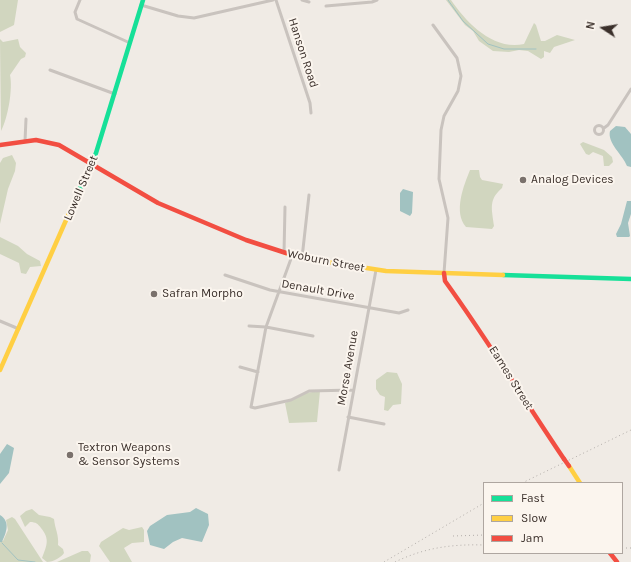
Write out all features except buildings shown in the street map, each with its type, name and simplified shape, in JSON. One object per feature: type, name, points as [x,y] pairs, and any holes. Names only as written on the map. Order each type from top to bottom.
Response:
[{"type":"main road","name":"Lowell Street","points":[[0,370],[92,165],[143,0]]},
{"type":"main road","name":"Woburn Street","points":[[0,145],[40,140],[56,144],[162,205],[292,256],[376,270],[631,280]]},
{"type":"main road","name":"Eames Street","points":[[444,273],[445,281],[483,333],[517,389],[579,482]]},
{"type":"main road","points":[[611,554],[617,562]]},
{"type":"street","points":[[80,0],[75,13],[78,20],[130,43]]},
{"type":"street","points":[[141,6],[178,16],[194,18],[273,0]]},
{"type":"street","name":"Hanson Road","points":[[276,0],[310,103],[311,113]]},
{"type":"street","points":[[302,0],[309,2]]},
{"type":"street","points":[[326,6],[372,2],[377,0]]},
{"type":"street","points":[[433,25],[457,58],[461,76],[457,95],[445,114],[441,127],[440,179],[448,218],[444,273]]},
{"type":"street","points":[[50,70],[115,94]]},
{"type":"street","points":[[604,128],[608,125],[631,89]]},
{"type":"street","points":[[25,141],[26,119]]},
{"type":"street","points":[[302,258],[310,194]]},
{"type":"street","points":[[284,253],[285,207]]},
{"type":"street","points":[[292,256],[266,327],[251,407],[255,408],[291,400],[310,390],[353,390]]},
{"type":"street","name":"Morse Avenue","points":[[339,470],[376,270]]},
{"type":"street","name":"Denault Drive","points":[[225,275],[260,288],[278,292],[400,313],[408,310]]},
{"type":"street","points":[[0,321],[18,329]]},
{"type":"street","points":[[249,326],[266,327],[313,336]]},
{"type":"street","points":[[240,367],[258,372]]},
{"type":"street","points":[[348,417],[384,424]]},
{"type":"green space","points":[[0,0],[18,0],[14,25],[0,32]]},
{"type":"green space","points":[[446,0],[451,0],[464,17],[482,33],[491,39],[502,43],[513,45],[524,44],[534,23],[541,41],[545,41],[557,35],[575,40],[554,47],[550,53],[544,51],[544,57],[541,59],[528,51],[493,51],[479,41],[473,31],[465,25]]},
{"type":"green space","points":[[0,39],[3,42],[18,39],[20,47],[26,53],[25,57],[21,59],[10,75],[11,88],[9,103],[6,119],[1,131]]},
{"type":"green space","points":[[583,142],[604,150],[612,157],[613,162],[609,166],[604,166],[603,156],[593,152],[589,155],[586,154],[580,144]]},
{"type":"green space","points":[[12,155],[16,163],[15,171],[8,189],[0,224],[0,163],[3,158]]},
{"type":"green space","points":[[470,170],[479,170],[482,180],[503,184],[492,205],[494,226],[492,229],[466,227],[462,221],[460,214],[461,198]]},
{"type":"green space","points":[[0,237],[18,246],[27,254],[40,261],[41,266],[30,267],[26,274],[21,273],[19,263],[0,254]]},
{"type":"green space","points":[[387,372],[397,373],[402,384],[401,404],[393,405],[388,411],[384,410],[385,397],[380,395],[376,389],[376,380]]},
{"type":"green space","points":[[320,391],[317,422],[289,423],[285,403],[305,393]]},
{"type":"green space","points":[[32,509],[39,515],[54,519],[58,545],[63,549],[64,553],[49,562],[42,558],[47,542],[44,532],[38,524],[35,523],[30,522],[25,527],[20,516],[26,511]]},
{"type":"green space","points":[[12,517],[15,519],[43,562],[0,562],[0,540],[3,541],[8,530],[6,520]]},
{"type":"green space","points":[[142,527],[144,530],[144,542],[132,543],[124,548],[132,562],[110,562],[99,546],[101,542],[123,528],[129,530]]},
{"type":"green space","points":[[82,551],[88,551],[91,555],[90,562],[57,562]]},
{"type":"water","points":[[616,126],[625,127],[631,134],[631,167],[627,166],[611,140],[610,131]]},
{"type":"water","points":[[403,189],[413,192],[412,213],[410,216],[400,211],[400,193]]},
{"type":"water","points":[[627,201],[631,201],[631,214],[628,223],[630,236],[617,237],[616,234],[621,224]]},
{"type":"water","points":[[7,444],[14,448],[9,473],[0,484],[0,454]]},
{"type":"water","points":[[196,508],[208,514],[209,525],[202,542],[182,538],[173,542],[164,549],[150,545],[147,531],[150,526],[167,515],[190,512]]},
{"type":"water","points":[[0,515],[7,524],[2,542],[0,542]]},
{"type":"waterway","points":[[448,0],[463,21],[488,44],[504,49],[536,49]]},
{"type":"waterway","points":[[2,543],[18,560],[35,562]]},
{"type":"railway","points":[[524,482],[631,430]]},
{"type":"railway","points":[[384,562],[483,504]]},
{"type":"railway","points":[[453,536],[483,535]]},
{"type":"railway","points":[[395,562],[427,550],[460,545],[483,545]]},
{"type":"railway","points":[[623,548],[631,548]]},
{"type":"traffic: fast","points":[[78,193],[96,153],[143,0]]},
{"type":"traffic: fast","points":[[503,275],[631,279]]},
{"type":"traffic: slow","points":[[0,370],[78,193]]},
{"type":"traffic: slow","points":[[286,253],[302,258],[386,271],[503,275]]},
{"type":"traffic: slow","points":[[569,466],[579,482]]},
{"type":"traffic: jam","points":[[0,145],[36,140],[59,145],[158,203],[246,240],[286,253]]},
{"type":"traffic: jam","points":[[444,273],[445,281],[476,325],[564,459]]},
{"type":"traffic: jam","points":[[564,459],[569,466]]},
{"type":"traffic: jam","points":[[611,554],[617,562]]},
{"type":"place","name":"Analog Devices","points":[[523,180]]},
{"type":"place","name":"Safran Morpho","points":[[154,294]]},
{"type":"place","name":"Textron Weapons & Sensor Systems","points":[[70,455]]}]
